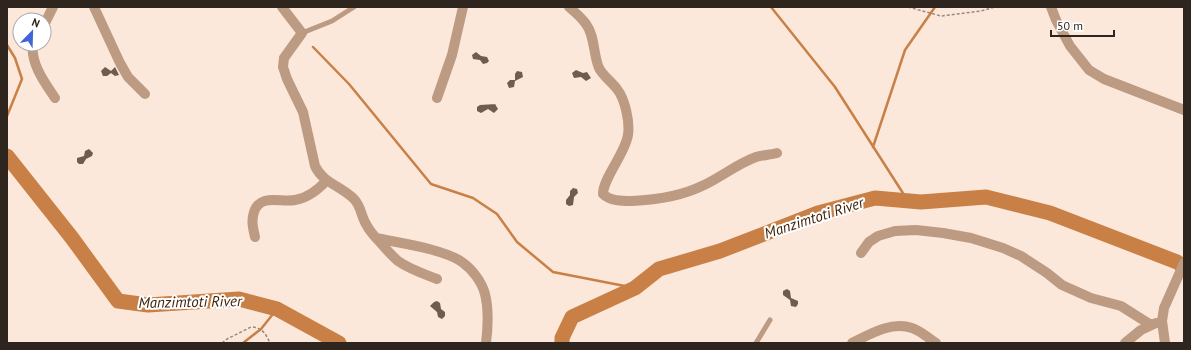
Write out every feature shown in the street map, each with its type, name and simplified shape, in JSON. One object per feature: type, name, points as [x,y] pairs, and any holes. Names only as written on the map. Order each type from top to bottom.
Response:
[{"type":"street","points":[[94,7],[120,63],[128,76],[145,94]]},
{"type":"street","points":[[282,7],[302,33],[287,52],[284,58],[283,67],[286,79],[303,112],[315,166],[318,172],[353,198],[358,204],[366,224],[376,238],[399,261],[437,279]]},
{"type":"street","points":[[437,98],[452,55],[463,7]]},
{"type":"street","points":[[569,7],[587,25],[591,35],[596,60],[601,72],[618,89],[624,100],[628,134],[619,158],[604,187],[603,194],[605,196],[612,199],[627,201],[652,200],[683,193],[703,185],[756,157],[777,153]]},
{"type":"street","points":[[1052,7],[1056,20],[1070,46],[1089,70],[1104,79],[1184,110]]},
{"type":"street","points":[[33,52],[33,55],[41,75],[55,98]]},
{"type":"street","points":[[255,237],[252,226],[252,218],[258,204],[270,200],[294,201],[303,198],[318,190],[327,180]]},
{"type":"street","points":[[861,253],[869,242],[878,236],[895,231],[916,230],[971,238],[1003,248],[1021,256],[1062,285],[1091,298],[1121,306],[1151,325]]},
{"type":"street","points":[[376,238],[449,255],[462,262],[473,272],[484,293],[488,322],[486,343]]},
{"type":"street","points":[[1165,343],[1162,321],[1164,308],[1183,265]]},
{"type":"street","points":[[1125,343],[1141,330],[1162,321]]},
{"type":"street","points":[[852,343],[887,327],[897,326],[911,328],[936,343]]},
{"type":"lane","points":[[302,33],[332,21],[354,7]]},
{"type":"lane","points":[[756,343],[770,320]]},
{"type":"path","points":[[908,7],[941,16],[981,11],[995,7]]},
{"type":"path","points":[[222,343],[251,327],[261,328],[270,343]]},
{"type":"building","points":[[476,52],[481,56],[487,57],[489,61],[483,64],[480,60],[473,59],[472,55]]},
{"type":"building","points":[[105,67],[111,71],[115,67],[119,75],[115,76],[111,73],[107,76],[103,76],[101,71]]},
{"type":"building","points":[[576,70],[583,73],[587,72],[591,78],[586,81],[581,77],[574,78],[572,73]]},
{"type":"building","points":[[517,71],[522,72],[523,77],[515,81],[514,87],[509,88],[507,83],[510,80],[515,80],[515,74]]},
{"type":"building","points":[[495,104],[498,109],[494,113],[488,109],[481,113],[477,111],[477,107],[480,105]]},
{"type":"building","points":[[89,149],[93,153],[92,156],[86,159],[83,164],[79,164],[77,162],[77,158],[84,156],[85,151]]},
{"type":"building","points":[[573,188],[577,189],[578,193],[574,197],[573,205],[569,206],[566,204],[566,200]]},
{"type":"building","points":[[787,289],[790,291],[791,298],[798,301],[796,307],[791,306],[790,300],[783,295],[783,291]]},
{"type":"building","points":[[437,301],[440,303],[441,309],[445,312],[445,316],[442,319],[438,317],[437,312],[430,306]]},
{"type":"waterway","points":[[771,7],[835,87],[908,201]]},
{"type":"waterway","points":[[873,147],[905,50],[935,7]]},
{"type":"waterway","points":[[7,45],[15,58],[22,79],[7,116]]},
{"type":"waterway","points":[[313,47],[349,84],[431,184],[473,198],[497,214],[517,242],[553,272],[635,288]]},
{"type":"waterway","name":"Manzimtoti River","points":[[7,156],[72,238],[118,301],[148,305],[239,299],[277,309],[339,343]]},
{"type":"waterway","name":"Manzimtoti River","points":[[562,343],[562,338],[572,317],[635,288],[659,269],[720,251],[818,213],[875,198],[921,202],[986,197],[1050,213],[1177,262],[1184,267]]},
{"type":"waterway","points":[[243,343],[261,329],[277,309]]}]
